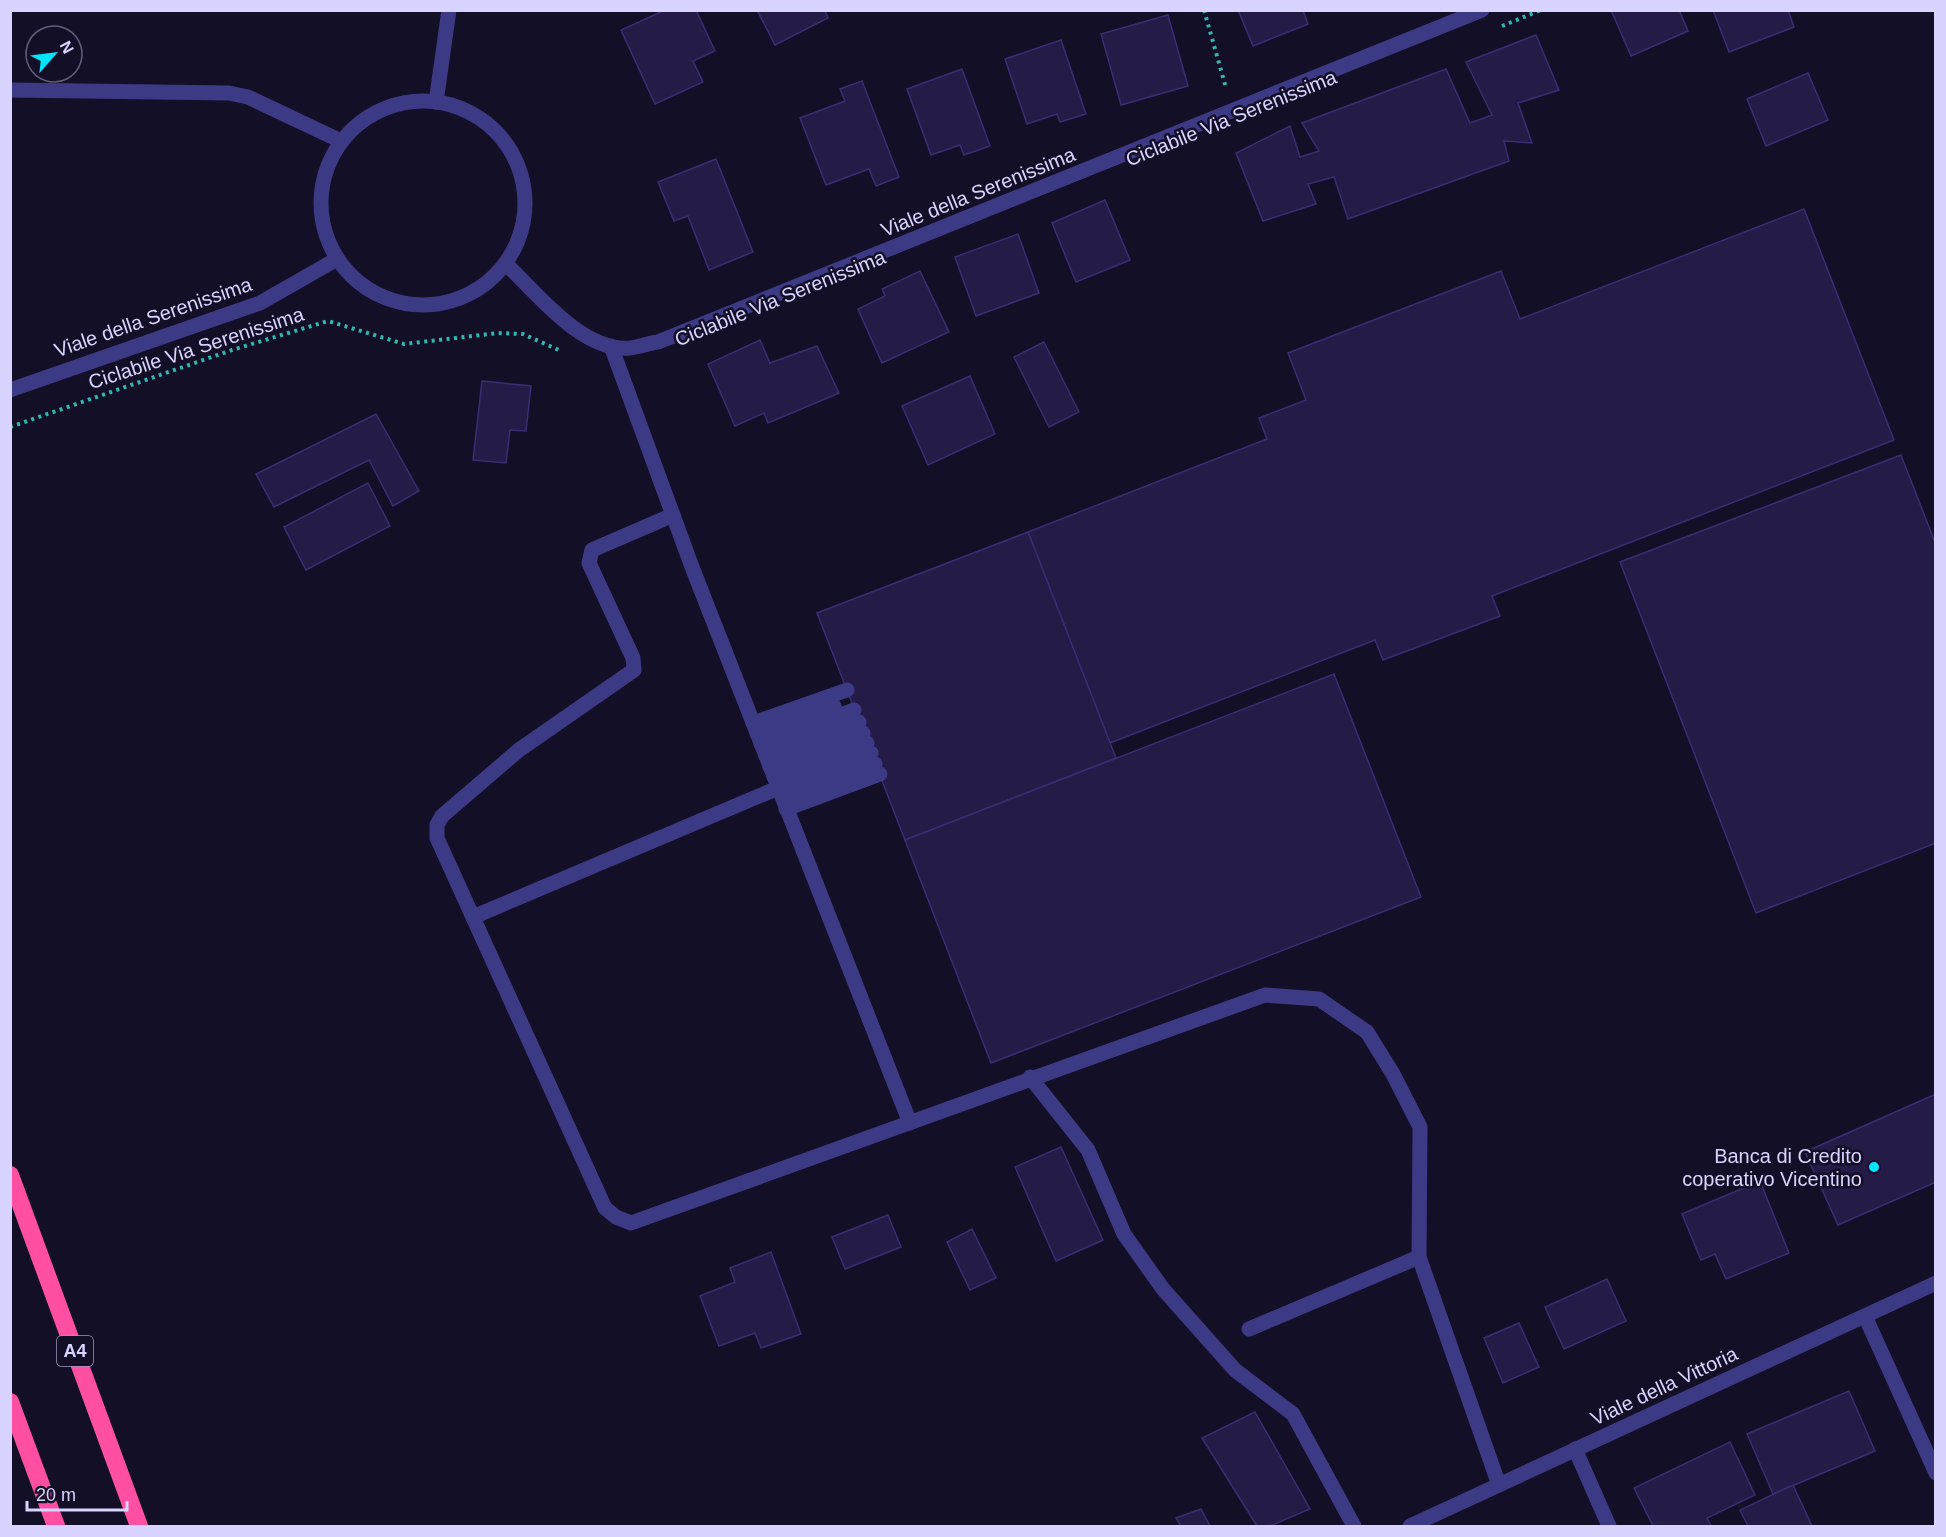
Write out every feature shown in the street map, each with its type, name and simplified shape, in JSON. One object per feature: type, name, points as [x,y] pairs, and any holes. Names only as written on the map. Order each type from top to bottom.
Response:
[{"type":"highway","name":"A4","points":[[10,1175],[139,1527]]},
{"type":"highway","points":[[10,1402],[56,1527]]},
{"type":"street","points":[[436,102],[448,10]]},
{"type":"street","name":"Viale della Serenissima","points":[[506,264],[556,315],[592,338],[611,346],[630,348],[658,342],[1482,10]]},
{"type":"street","points":[[10,90],[229,93],[248,98],[341,141]]},
{"type":"street","points":[[436,102],[470,112],[498,134],[517,163],[525,198],[521,232],[506,264],[482,287],[453,302],[420,306],[387,300],[358,283],[336,259],[324,230],[320,199],[327,168],[341,141],[368,116],[401,103],[436,102]]},
{"type":"street","name":"Viale della Serenissima","points":[[10,390],[260,303],[336,259]]},
{"type":"street","points":[[611,346],[673,515],[910,1123]]},
{"type":"street","points":[[673,515],[592,550],[589,563],[635,664],[634,670],[519,750],[442,816],[437,825],[437,838],[605,1208],[616,1217],[631,1223],[910,1123],[1030,1077],[1265,995],[1319,999],[1367,1032],[1394,1074],[1420,1127],[1419,1257],[1499,1485]]},
{"type":"street","points":[[770,766],[863,732]]},
{"type":"street","points":[[770,766],[863,732]]},
{"type":"street","points":[[770,766],[863,732]]},
{"type":"street","points":[[770,766],[863,732]]},
{"type":"street","points":[[473,917],[770,766],[863,732]]},
{"type":"street","points":[[1030,1077],[1088,1150],[1124,1234],[1163,1289],[1235,1370],[1293,1414],[1354,1527]]},
{"type":"street","points":[[1250,1329],[1419,1257]]},
{"type":"street","name":"Viale della Vittoria","points":[[1410,1527],[1935,1283]]},
{"type":"street","points":[[1865,1316],[1935,1473]]},
{"type":"street","points":[[1575,1449],[1609,1527]]},
{"type":"path","points":[[1204,10],[1233,111]]},
{"type":"path","points":[[1496,28],[1540,10]]},
{"type":"path","name":"Ciclabile Via Serenissima","points":[[10,427],[232,350],[328,321],[404,344],[498,333],[523,334],[564,353]]},
{"type":"building","points":[[665,10],[696,10],[715,51],[693,61],[703,82],[655,104],[621,30]]},
{"type":"building","points":[[757,10],[825,10],[828,18],[775,45]]},
{"type":"building","points":[[1238,10],[1303,10],[1308,24],[1253,46]]},
{"type":"building","points":[[1611,10],[1679,10],[1688,31],[1631,56]]},
{"type":"building","points":[[1713,10],[1788,10],[1794,27],[1729,52]]},
{"type":"building","points":[[1168,15],[1188,86],[1121,105],[1101,34]]},
{"type":"building","points":[[1536,35],[1559,90],[1518,103],[1532,143],[1504,141],[1509,161],[1348,219],[1334,177],[1308,184],[1316,204],[1263,221],[1236,153],[1290,126],[1300,157],[1319,151],[1302,123],[1446,69],[1470,123],[1492,115],[1466,62]]},
{"type":"building","points":[[1061,40],[1086,114],[1060,122],[1057,114],[1027,124],[1005,59]]},
{"type":"building","points":[[962,69],[990,146],[964,155],[960,145],[931,155],[907,89]]},
{"type":"building","points":[[1808,73],[1828,120],[1766,146],[1747,99]]},
{"type":"building","points":[[862,81],[899,177],[876,186],[869,169],[826,185],[800,118],[845,101],[840,89]]},
{"type":"building","points":[[716,159],[753,252],[709,270],[688,216],[674,221],[658,182]]},
{"type":"building","points":[[1105,200],[1130,260],[1076,282],[1052,223]]},
{"type":"building","points":[[1804,209],[1894,440],[1492,596],[1500,616],[1383,660],[1375,640],[1110,743],[1028,532],[1267,439],[1259,418],[1306,400],[1288,353],[1501,271],[1520,319]]},
{"type":"building","points":[[1018,234],[1039,293],[976,316],[955,257]]},
{"type":"building","points":[[920,271],[949,332],[882,363],[858,309],[885,296],[882,289]]},
{"type":"building","points":[[760,340],[770,363],[817,346],[839,393],[768,423],[764,413],[735,426],[708,364]]},
{"type":"building","points":[[1044,342],[1079,412],[1049,427],[1014,357]]},
{"type":"building","points":[[970,376],[995,434],[928,465],[902,406]]},
{"type":"building","points":[[482,381],[531,386],[526,431],[510,430],[506,463],[473,460]]},
{"type":"building","points":[[376,414],[419,491],[393,506],[369,460],[274,507],[256,474]]},
{"type":"building","points":[[1901,455],[1936,545],[1936,843],[1756,913],[1620,562]]},
{"type":"building","points":[[368,483],[390,526],[306,570],[284,527]]},
{"type":"building","points":[[1028,532],[1116,758],[905,840],[817,613]]},
{"type":"building","points":[[1334,674],[1421,897],[991,1063],[905,840]]},
{"type":"building","name":"Banca di Credito coperativo Vicentino","points":[[1936,1094],[1936,1182],[1838,1225],[1805,1152]]},
{"type":"building","points":[[1061,1147],[1103,1240],[1056,1261],[1015,1167]]},
{"type":"building","points":[[1760,1181],[1789,1253],[1726,1279],[1715,1254],[1701,1260],[1682,1214]]},
{"type":"building","points":[[888,1215],[901,1247],[845,1269],[832,1237]]},
{"type":"building","points":[[972,1229],[996,1278],[970,1290],[947,1242]]},
{"type":"building","points":[[771,1252],[801,1334],[761,1348],[755,1333],[719,1346],[700,1296],[735,1282],[730,1268]]},
{"type":"building","points":[[1607,1279],[1626,1321],[1564,1349],[1545,1307]]},
{"type":"building","points":[[1519,1323],[1539,1367],[1503,1383],[1484,1338]]},
{"type":"building","points":[[1849,1391],[1875,1451],[1773,1494],[1747,1434]]},
{"type":"building","points":[[1255,1412],[1310,1509],[1270,1526],[1257,1526],[1202,1438]]},
{"type":"building","points":[[1730,1442],[1755,1495],[1707,1518],[1711,1526],[1653,1526],[1634,1488]]},
{"type":"building","points":[[1793,1485],[1812,1526],[1748,1526],[1740,1510]]},
{"type":"building","points":[[1201,1509],[1210,1526],[1181,1526],[1176,1518]]},
{"type":"place","name":"Banca di Credito coperativo Vicentino","points":[[1874,1167]]}]
